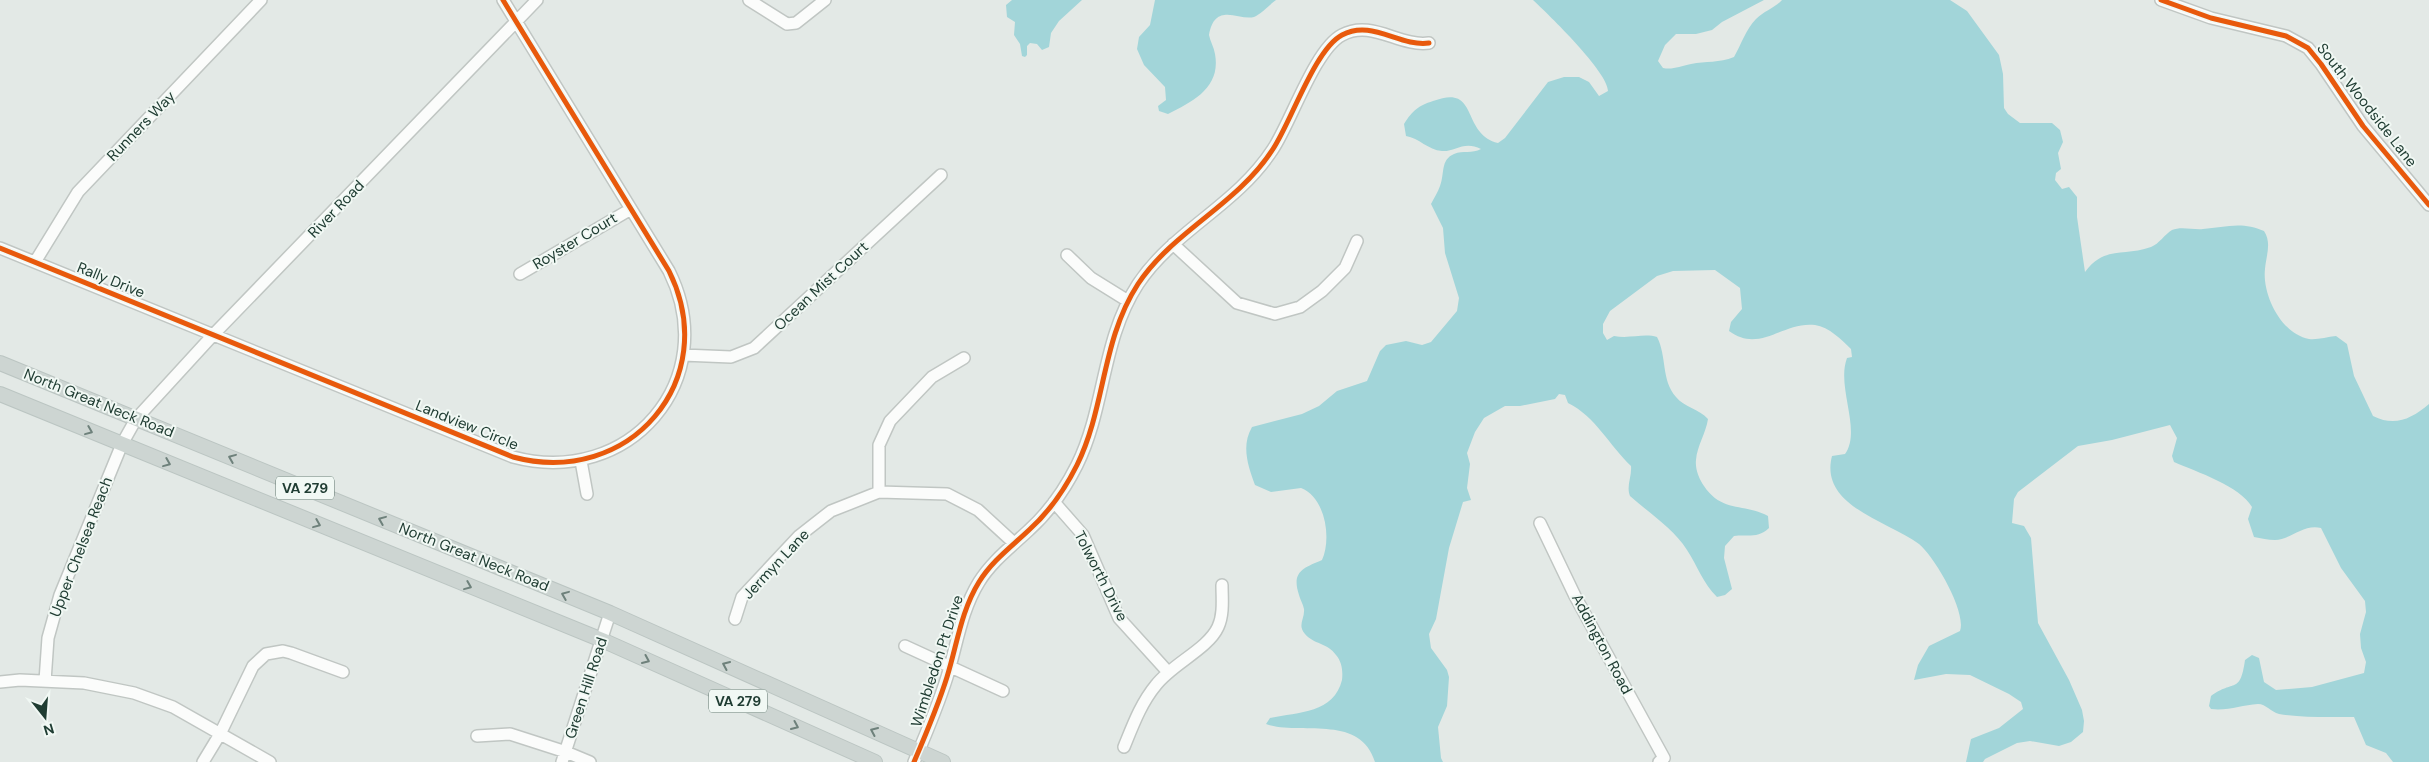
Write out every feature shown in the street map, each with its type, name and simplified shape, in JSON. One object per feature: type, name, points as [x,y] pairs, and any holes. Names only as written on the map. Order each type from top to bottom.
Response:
[{"type":"main road","name":"North Great Neck Road","points":[[0,363],[610,613],[916,756],[943,762]]},
{"type":"main road","name":"North Great Neck Road","points":[[0,394],[602,640],[875,762]]},
{"type":"street","name":"Runners Way","points":[[35,262],[78,192],[261,0]]},
{"type":"street","name":"Landview Circle","points":[[213,335],[513,457],[546,464],[582,461],[610,452],[624,445],[651,420],[674,386],[683,355],[684,317],[676,286],[503,0]]},
{"type":"street","name":"River Road","points":[[136,419],[213,335],[537,0]]},
{"type":"street","points":[[749,0],[787,24],[796,23],[825,0]]},
{"type":"street","name":"South Woodside Lane","points":[[2161,0],[2211,18],[2286,36],[2308,48],[2363,126],[2429,205]]},
{"type":"street","name":"Wimbledon Pt Drive","points":[[916,756],[939,703],[963,616],[970,598],[988,569],[1054,502],[1066,486],[1085,447],[1097,408],[1108,353],[1128,301],[1154,263],[1172,244],[1231,198],[1258,170],[1282,132],[1324,52],[1338,37],[1353,30],[1363,29],[1373,30],[1406,42],[1430,43]]},
{"type":"street","name":"Ocean Mist Court","points":[[683,355],[731,357],[754,348],[941,174]]},
{"type":"street","name":"Royster Court","points":[[520,274],[631,209]]},
{"type":"street","points":[[1172,244],[1237,304],[1275,314],[1300,307],[1322,292],[1345,268],[1357,241]]},
{"type":"street","name":"Rally Drive","points":[[0,248],[213,335]]},
{"type":"street","points":[[1067,256],[1091,278],[1128,301]]},
{"type":"street","points":[[879,492],[879,444],[890,421],[932,377],[964,358]]},
{"type":"street","name":"Upper Chelsea Reach","points":[[45,681],[46,652],[53,616],[122,444],[136,419]]},
{"type":"street","points":[[582,461],[587,494]]},
{"type":"street","name":"Jermyn Lane","points":[[735,619],[742,597],[799,536],[831,511],[879,492],[947,494],[978,510],[1014,543]]},
{"type":"street","name":"Tolworth Drive","points":[[1054,502],[1083,535],[1119,618],[1168,672]]},
{"type":"street","name":"Addington Road","points":[[1540,524],[1575,596],[1664,758],[1659,762]]},
{"type":"street","points":[[1124,747],[1144,702],[1168,672],[1214,634],[1221,617],[1222,585]]},
{"type":"street","name":"Green Hill Road","points":[[564,757],[610,613]]},
{"type":"street","points":[[905,646],[1003,691]]},
{"type":"street","points":[[203,762],[220,734],[253,666],[266,654],[274,651],[291,653],[343,672]]},
{"type":"street","points":[[0,682],[20,680],[84,683],[134,693],[173,707],[270,762]]},
{"type":"street","points":[[477,736],[510,734],[564,757],[590,762]]},
{"type":"water","points":[[1012,0],[1082,0],[1059,21],[1051,33],[1049,47],[1042,50],[1037,44],[1030,43],[1027,46],[1027,55],[1025,57],[1022,56],[1020,44],[1014,35],[1015,22],[1007,17],[1006,5]]},
{"type":"water","points":[[1155,0],[1276,0],[1254,17],[1222,15],[1216,18],[1209,35],[1216,66],[1210,84],[1196,98],[1168,114],[1159,111],[1158,106],[1166,100],[1165,87],[1144,65],[1137,49],[1139,37],[1150,25]]},
{"type":"water","points":[[1533,0],[1764,0],[1722,22],[1712,30],[1696,34],[1676,34],[1665,45],[1658,61],[1663,68],[1670,68],[1734,57],[1752,23],[1782,0],[1950,0],[1967,11],[1999,55],[2003,74],[2004,108],[2008,114],[2020,123],[2052,123],[2060,130],[2063,142],[2058,153],[2061,169],[2056,173],[2055,180],[2062,189],[2069,187],[2077,197],[2077,217],[2085,272],[2100,258],[2115,253],[2151,247],[2157,244],[2169,232],[2176,229],[2203,229],[2241,225],[2264,231],[2268,240],[2265,269],[2267,290],[2275,312],[2282,321],[2299,336],[2319,339],[2336,336],[2347,344],[2354,376],[2373,416],[2388,421],[2402,420],[2416,414],[2429,404],[2429,762],[2393,762],[2386,753],[2366,745],[2354,717],[2279,714],[2264,705],[2258,704],[2211,709],[2209,706],[2211,696],[2238,682],[2241,678],[2245,660],[2252,655],[2259,658],[2264,682],[2276,690],[2312,687],[2364,673],[2366,662],[2361,648],[2360,634],[2366,612],[2365,601],[2341,568],[2321,528],[2309,528],[2275,540],[2254,537],[2248,519],[2252,507],[2246,499],[2217,480],[2174,462],[2172,456],[2177,438],[2170,425],[2112,440],[2078,446],[2018,492],[2014,499],[2012,523],[2024,526],[2031,538],[2038,623],[2069,680],[2082,710],[2083,732],[2071,742],[2059,746],[2030,741],[2017,743],[1985,759],[1983,762],[1966,762],[1971,739],[1999,728],[2023,709],[2021,702],[2009,694],[1970,675],[1946,674],[1914,680],[1918,665],[1929,646],[1960,631],[1959,611],[1948,585],[1933,560],[1919,544],[1859,510],[1846,500],[1836,488],[1831,473],[1832,456],[1845,454],[1850,444],[1851,433],[1844,369],[1847,358],[1852,357],[1851,349],[1830,331],[1815,325],[1792,327],[1772,335],[1751,339],[1740,337],[1729,331],[1731,322],[1742,309],[1740,288],[1715,270],[1673,271],[1657,276],[1610,311],[1603,324],[1603,333],[1607,340],[1614,336],[1657,337],[1671,390],[1679,400],[1708,419],[1696,460],[1697,470],[1702,483],[1711,495],[1726,504],[1768,516],[1769,528],[1761,534],[1734,536],[1725,546],[1724,558],[1732,589],[1725,595],[1717,597],[1712,592],[1682,542],[1630,496],[1631,466],[1587,416],[1568,403],[1565,395],[1559,394],[1555,399],[1520,406],[1505,406],[1484,418],[1475,432],[1467,453],[1470,464],[1467,488],[1471,500],[1463,502],[1449,548],[1436,619],[1429,634],[1431,648],[1447,670],[1449,677],[1447,706],[1438,727],[1443,762],[1375,762],[1367,747],[1357,737],[1343,732],[1328,729],[1280,727],[1266,724],[1270,718],[1314,709],[1331,699],[1338,691],[1342,680],[1342,667],[1333,651],[1308,637],[1301,625],[1304,609],[1297,587],[1298,575],[1305,568],[1322,560],[1325,551],[1326,530],[1321,509],[1316,500],[1301,488],[1271,492],[1255,485],[1246,449],[1249,434],[1252,427],[1302,414],[1319,406],[1337,391],[1367,381],[1380,351],[1386,345],[1406,341],[1422,345],[1431,342],[1457,311],[1459,298],[1445,253],[1443,228],[1431,204],[1440,186],[1447,160],[1457,153],[1481,149],[1465,146],[1442,151],[1406,136],[1404,124],[1413,112],[1433,101],[1448,97],[1458,99],[1464,104],[1478,130],[1486,138],[1498,143],[1505,138],[1548,82],[1564,77],[1579,77],[1589,82],[1599,96],[1608,91],[1599,71],[1564,30]]},
{"type":"cycle path","points":[[0,248],[513,457],[555,462],[594,456],[628,441],[655,416],[674,386],[684,350],[683,312],[669,271],[503,0]]},
{"type":"cycle path","points":[[2161,0],[2211,18],[2286,36],[2308,48],[2363,126],[2429,205]]},
{"type":"cycle path","points":[[914,762],[932,720],[951,665],[964,616],[979,582],[1002,554],[1050,508],[1077,465],[1094,420],[1117,328],[1138,284],[1169,248],[1224,203],[1258,169],[1273,149],[1313,70],[1332,43],[1342,35],[1364,30],[1407,41],[1429,43]]}]
